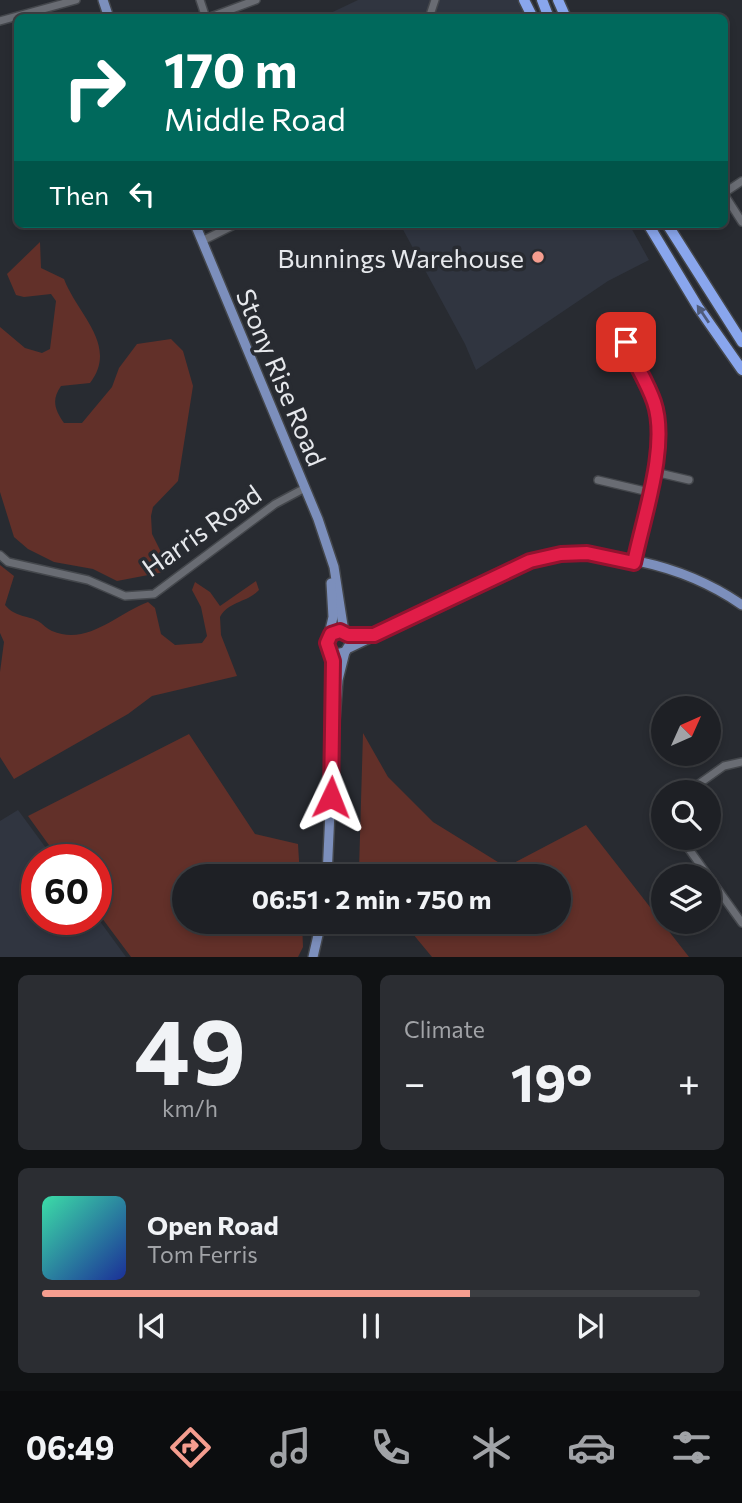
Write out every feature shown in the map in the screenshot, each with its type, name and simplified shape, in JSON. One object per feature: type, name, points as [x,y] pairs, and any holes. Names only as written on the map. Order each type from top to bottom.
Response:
[{"type":"highway","points":[[650,228],[698,307],[742,370]]},
{"type":"highway","points":[[670,228],[742,342]]},
{"type":"main road","name":"Stony Rise Road","points":[[197,228],[327,546],[334,566],[347,650]]},
{"type":"main road","name":"Stony Rise Road","points":[[327,546],[333,617],[328,648]]},
{"type":"main road","points":[[328,648],[336,654],[347,650],[530,561],[561,554],[587,553],[701,580],[742,605]]},
{"type":"main road","points":[[331,634],[374,635]]},
{"type":"main road","points":[[328,648],[333,661],[333,746]]},
{"type":"main road","points":[[328,864],[338,680],[347,650]]},
{"type":"main road","points":[[313,957],[318,934]]},
{"type":"street","points":[[25,14],[76,0]]},
{"type":"street","points":[[218,14],[256,0]]},
{"type":"street","points":[[728,200],[742,222]]},
{"type":"street","points":[[202,241],[228,228]]},
{"type":"street","points":[[626,342],[657,413],[655,472],[634,563]]},
{"type":"street","points":[[655,472],[689,480]]},
{"type":"street","points":[[598,480],[649,492]]},
{"type":"street","name":"Harris Road","points":[[0,555],[8,562],[88,580],[125,596],[154,594],[275,504],[305,488]]},
{"type":"street","points":[[704,780],[724,766],[742,762]]},
{"type":"street","points":[[690,850],[742,922]]},
{"type":"shaded area","points":[[358,0],[519,0],[526,14],[328,14]]},
{"type":"shaded area","points":[[402,228],[631,228],[649,260],[608,281],[476,370],[465,344]]},
{"type":"shaded area","points":[[40,242],[41,268],[64,279],[93,330],[100,356],[98,369],[90,383],[61,386],[58,391],[55,405],[64,423],[82,423],[112,387],[119,368],[137,344],[171,339],[183,351],[193,386],[178,481],[153,507],[151,516],[152,534],[167,564],[164,572],[117,581],[93,569],[54,562],[28,549],[14,537],[0,492],[0,327],[25,348],[42,353],[50,349],[56,301],[51,294],[24,297],[16,295],[7,274]]},
{"type":"shaded area","points":[[0,565],[14,576],[5,605],[13,612],[38,621],[52,631],[65,635],[90,632],[148,602],[155,608],[161,634],[175,645],[202,643],[207,636],[201,607],[192,590],[195,582],[210,592],[220,606],[256,581],[259,590],[228,608],[220,617],[221,635],[237,676],[152,696],[128,714],[14,779],[0,757],[0,672],[4,642],[0,633]]},
{"type":"shaded area","points":[[363,733],[388,777],[433,822],[501,864],[359,864]]},
{"type":"shaded area","points":[[189,734],[255,834],[298,844],[299,864],[172,864],[172,934],[302,934],[303,947],[298,957],[131,957],[112,931],[112,844],[48,844],[28,816]]},
{"type":"shaded area","points":[[18,810],[43,844],[21,844],[21,935],[110,935],[126,957],[0,957],[0,821]]},
{"type":"shaded area","points":[[586,825],[651,908],[651,934],[671,934],[689,957],[432,957],[413,934],[571,934],[571,864],[512,864]]},
{"type":"place","name":"Bunnings Warehouse","points":[[538,257]]},
{"type":"route","points":[[331,797],[333,661],[327,643],[331,634],[340,631],[362,637],[374,635],[530,561],[561,554],[587,553],[634,563],[655,472],[658,426],[654,402],[626,342]]}]
